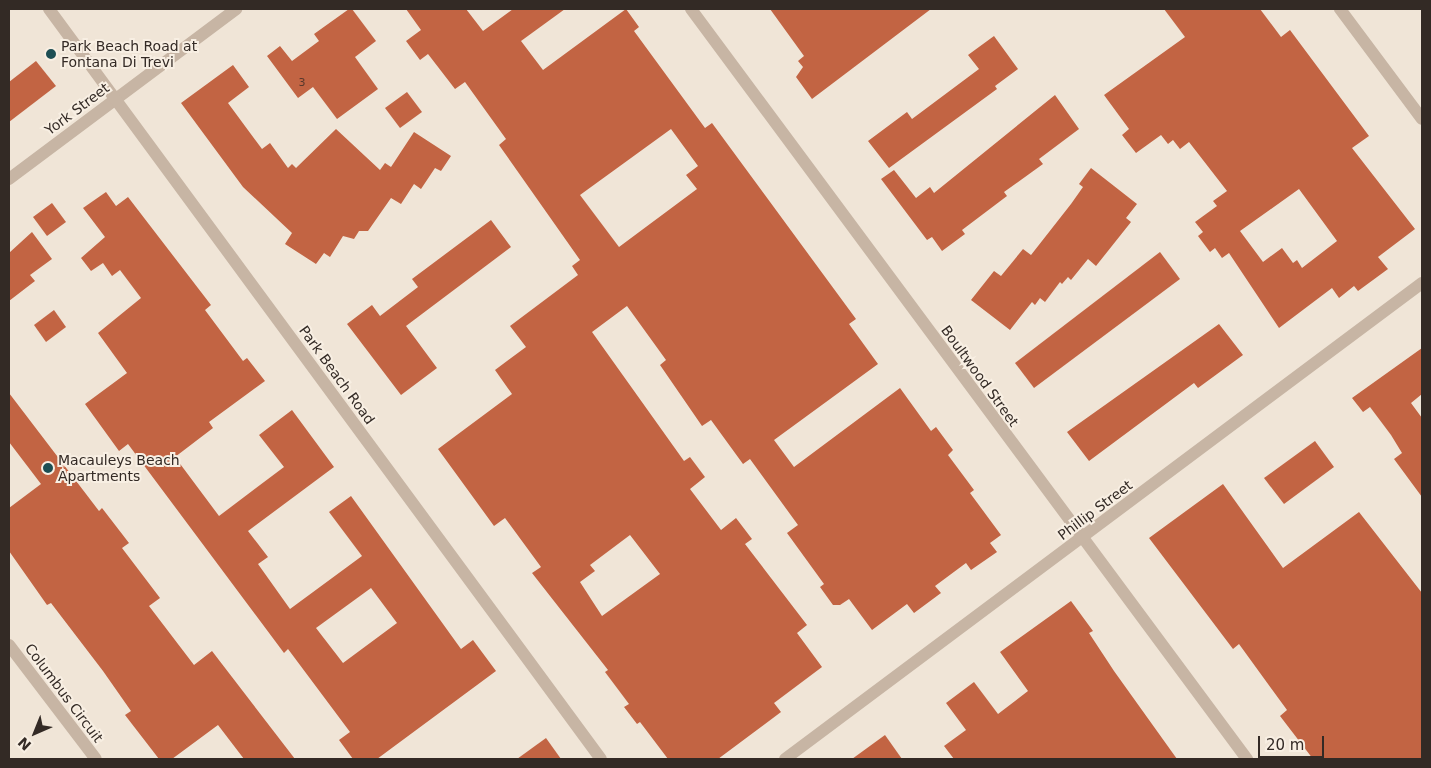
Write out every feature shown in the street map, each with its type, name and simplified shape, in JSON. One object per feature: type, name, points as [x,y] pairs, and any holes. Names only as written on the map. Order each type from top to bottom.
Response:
[{"type":"street","name":"Park Beach Road","points":[[48,9],[117,99],[601,759]]},
{"type":"street","name":"York Street","points":[[9,179],[236,9]]},
{"type":"street","name":"Boultwood Street","points":[[691,9],[1081,539],[1247,759]]},
{"type":"street","points":[[1340,9],[1422,119]]},
{"type":"street","name":"Phillip Street","points":[[785,759],[1422,283]]},
{"type":"street","name":"Columbus Circuit","points":[[9,645],[96,759]]},
{"type":"building","points":[[349,9],[352,9],[376,41],[355,57],[378,89],[337,119],[313,87],[298,98],[267,56],[280,46],[292,61],[319,41],[314,34]]},
{"type":"building","points":[[406,9],[466,9],[483,31],[513,9],[565,9],[521,41],[543,70],[626,9],[639,27],[634,31],[705,128],[712,123],[856,319],[849,324],[878,364],[774,440],[794,467],[900,388],[931,431],[936,427],[953,450],[948,455],[974,490],[970,493],[1001,535],[990,543],[997,552],[971,570],[966,563],[935,586],[941,593],[914,613],[907,604],[872,630],[849,599],[840,605],[833,605],[820,587],[824,584],[787,533],[798,525],[750,459],[743,464],[711,420],[702,426],[660,365],[666,360],[627,306],[592,332],[684,461],[690,457],[705,477],[690,489],[721,530],[736,518],[752,539],[745,544],[807,625],[797,633],[822,667],[774,703],[781,712],[718,759],[668,759],[640,722],[637,724],[624,707],[629,704],[605,672],[608,670],[532,573],[541,567],[505,518],[494,526],[438,449],[512,394],[495,370],[526,347],[510,326],[578,275],[572,266],[580,260],[499,145],[506,139],[465,82],[455,89],[428,54],[420,60],[406,41],[421,30]],"holes":[[[671,129],[698,166],[686,175],[697,189],[619,247],[580,195]],[[630,535],[660,574],[602,616],[580,582],[595,571],[590,565]]]},
{"type":"building","points":[[770,9],[931,9],[812,99],[796,77],[803,67],[798,61],[804,56]]},
{"type":"building","points":[[1164,9],[1260,9],[1281,37],[1290,30],[1369,136],[1352,148],[1415,229],[1378,257],[1388,269],[1358,291],[1354,286],[1339,298],[1332,288],[1279,328],[1229,253],[1222,258],[1215,248],[1210,252],[1198,236],[1203,232],[1195,222],[1217,206],[1213,201],[1227,191],[1189,142],[1180,149],[1173,140],[1168,144],[1161,135],[1136,153],[1122,135],[1129,129],[1104,95],[1185,37]],"holes":[[[1299,189],[1337,241],[1302,268],[1297,260],[1293,263],[1282,248],[1263,262],[1240,231]]]},
{"type":"building","points":[[994,36],[1018,69],[995,86],[997,89],[889,168],[868,141],[907,112],[912,119],[979,69],[968,55]]},
{"type":"building","points":[[36,61],[56,86],[9,122],[9,82]]},
{"type":"building","points":[[233,65],[249,87],[228,103],[262,149],[270,143],[288,168],[292,164],[296,168],[336,129],[380,170],[385,163],[391,167],[414,132],[451,156],[441,171],[435,168],[421,189],[414,184],[401,204],[391,198],[368,231],[359,231],[354,239],[343,236],[330,257],[324,253],[316,264],[285,244],[292,233],[243,187],[181,103]]},
{"type":"building","points":[[407,92],[422,112],[400,128],[385,108]]},
{"type":"building","points":[[1055,95],[1079,129],[1039,159],[1043,164],[1004,192],[1007,196],[962,230],[965,234],[942,251],[932,237],[927,240],[881,179],[894,170],[916,198],[930,187],[934,193]]},
{"type":"building","points":[[1091,168],[1137,204],[1126,218],[1131,222],[1096,266],[1088,259],[1071,280],[1068,277],[1062,284],[1060,282],[1045,302],[1040,298],[1035,305],[1032,302],[1010,330],[971,300],[994,271],[1001,276],[1023,249],[1031,255],[1083,187],[1079,184]]},
{"type":"building","points":[[106,192],[116,206],[128,197],[211,305],[205,310],[243,361],[247,358],[265,381],[209,422],[213,428],[175,457],[219,516],[284,467],[259,435],[292,410],[334,467],[248,531],[268,557],[258,564],[290,609],[362,556],[329,512],[351,496],[461,649],[473,640],[496,671],[377,759],[353,759],[339,740],[350,732],[288,649],[284,653],[128,444],[119,451],[85,404],[127,373],[98,333],[141,298],[120,270],[112,276],[103,263],[91,271],[81,258],[105,237],[83,208]],"holes":[[[371,588],[397,623],[343,663],[316,628]]]},
{"type":"building","points":[[52,203],[66,222],[47,236],[33,217]]},
{"type":"building","points":[[491,220],[511,247],[406,326],[437,368],[401,395],[347,324],[372,305],[380,316],[418,287],[412,279]]},
{"type":"building","points":[[32,232],[52,259],[30,275],[35,281],[9,301],[9,253]]},
{"type":"building","points":[[1160,252],[1180,279],[1034,388],[1015,363]]},
{"type":"building","points":[[54,310],[66,327],[46,342],[34,325]]},
{"type":"building","points":[[1219,324],[1243,355],[1198,388],[1194,383],[1089,461],[1067,432]]},
{"type":"building","points":[[1422,348],[1422,394],[1411,403],[1422,418],[1422,497],[1394,459],[1402,453],[1391,435],[1370,407],[1363,412],[1352,398]]},
{"type":"building","points":[[9,393],[99,511],[102,508],[129,543],[122,548],[160,598],[149,606],[194,665],[212,651],[295,759],[244,759],[218,725],[172,759],[159,759],[125,715],[131,711],[103,671],[51,603],[47,605],[9,551],[9,508],[41,484],[9,442]]},
{"type":"building","points":[[1315,441],[1334,467],[1284,504],[1264,478]]},
{"type":"building","points":[[1223,484],[1283,568],[1359,512],[1422,593],[1422,759],[1313,759],[1280,716],[1287,710],[1239,644],[1233,649],[1149,538]]},
{"type":"building","points":[[1071,601],[1093,631],[1089,633],[1114,671],[1177,759],[954,759],[944,746],[966,730],[946,703],[974,682],[998,714],[1028,691],[1000,652]]},
{"type":"building","points":[[885,735],[902,759],[852,759]]},
{"type":"building","points":[[546,738],[561,759],[517,759]]},
{"type":"place","name":"Park Beach Road at Fontana Di Trevi","points":[[51,54]]},
{"type":"place","name":"Macauleys Beach Apartments","points":[[48,468]]}]
